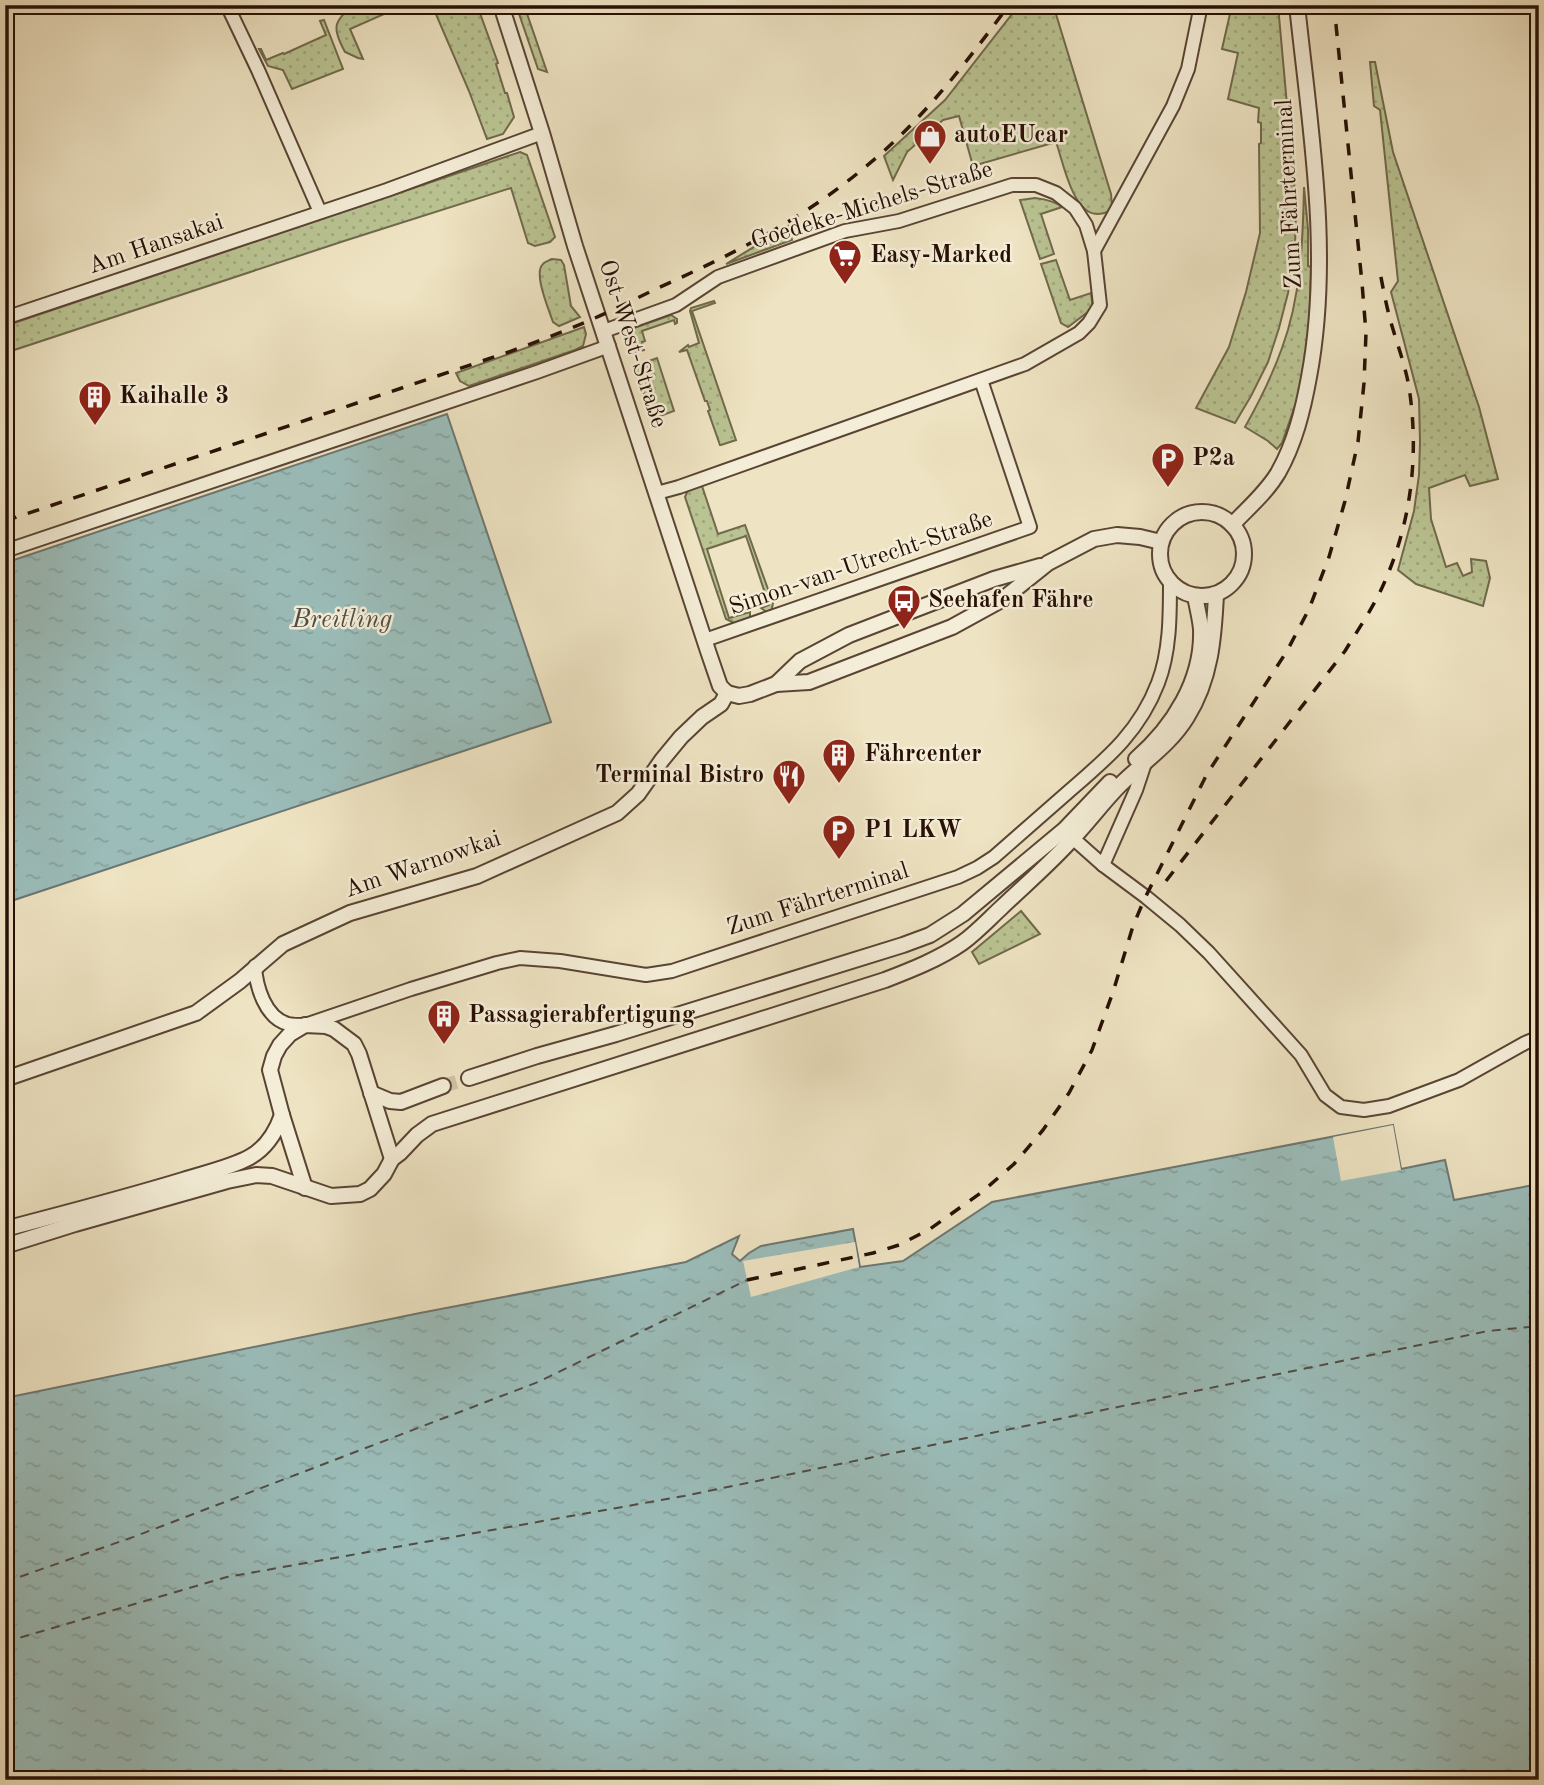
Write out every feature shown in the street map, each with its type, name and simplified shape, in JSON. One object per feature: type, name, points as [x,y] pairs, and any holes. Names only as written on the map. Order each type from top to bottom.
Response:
[{"type":"street","points":[[227,5],[320,212]]},
{"type":"street","name":"Ost-West-Straße","points":[[501,5],[575,246],[720,686],[727,693]]},
{"type":"street","points":[[1094,251],[1172,107],[1188,69],[1200,5]]},
{"type":"street","name":"Zum Fährterminal","points":[[1232,525],[1267,489],[1290,447],[1303,411],[1317,329],[1320,234],[1297,5]]},
{"type":"street","name":"Am Hansakai","points":[[5,318],[401,185],[542,133]]},
{"type":"street","name":"Goedeke-Michels-Straße","points":[[604,331],[676,304],[718,277],[845,231],[900,221],[1012,185],[1036,185],[1056,193],[1075,208],[1086,225],[1094,251],[1100,304],[1089,323],[1079,332],[1025,364],[657,494]]},
{"type":"street","points":[[5,551],[609,346]]},
{"type":"street","name":"Simon-van-Utrecht-Straße","points":[[705,640],[1030,527],[981,380]]},
{"type":"street","points":[[727,693],[739,696],[776,684],[809,682],[953,627],[1003,599],[1048,563],[1085,543],[1110,535],[1161,542],[1178,519],[1196,512],[1216,514],[1232,525],[1242,541],[1244,559],[1232,584],[1216,594],[1195,596],[1170,582]]},
{"type":"street","name":"Zum Fährterminal","points":[[305,1025],[411,989],[520,958],[561,961],[646,975],[686,968],[958,877],[977,868],[994,857],[1105,761],[1133,731],[1147,707],[1159,681],[1168,635],[1170,582],[1160,564],[1161,542]]},
{"type":"street","points":[[776,684],[800,661],[849,635],[994,579],[1048,563]]},
{"type":"street","points":[[5,1246],[227,1181],[256,1175],[272,1176],[331,1196],[360,1194],[370,1189],[384,1174],[392,1158],[432,1124],[817,1001],[933,960],[963,943],[1069,834],[1167,744],[1181,726],[1201,689],[1210,661],[1216,594]]},
{"type":"street","points":[[469,1078],[903,945],[930,934],[963,914],[1069,834],[1115,777],[1165,730],[1182,703],[1195,672],[1201,629],[1195,596]]},
{"type":"street","name":"Am Warnowkai","points":[[5,1079],[196,1013],[240,981],[283,944],[350,913],[477,876],[617,813],[638,794],[681,737],[721,704],[727,693]]},
{"type":"street","points":[[1102,865],[1136,790],[1145,763]]},
{"type":"street","points":[[1069,834],[1102,865],[1180,925],[1209,953],[1301,1055],[1325,1095],[1341,1107],[1364,1110],[1389,1106],[1459,1080],[1539,1037]]},
{"type":"street","points":[[255,966],[265,1004],[274,1016],[287,1024],[329,1027],[354,1044],[392,1158]]},
{"type":"street","points":[[304,1188],[270,1070],[280,1045],[290,1034],[305,1025]]},
{"type":"street","points":[[371,1093],[390,1101],[401,1102],[443,1086]]},
{"type":"street","points":[[5,1229],[164,1186],[251,1157],[267,1144],[282,1115]]},
{"type":"green space","points":[[353,5],[389,5],[391,11],[350,29],[363,59],[345,52],[338,37],[338,21]]},
{"type":"green space","points":[[432,5],[477,5],[514,117],[503,134],[487,139]]},
{"type":"green space","points":[[516,5],[524,5],[547,72],[538,69]]},
{"type":"green space","points":[[1019,5],[1043,5],[1055,11],[1111,194],[1112,206],[1108,212],[1097,214],[1081,205],[1070,185],[1056,142],[973,166],[959,116],[943,120],[907,152],[893,180],[884,156],[945,100]]},
{"type":"green space","points":[[1232,5],[1278,5],[1296,205],[1295,248],[1279,328],[1268,362],[1235,423],[1196,408],[1229,347],[1260,233],[1259,108],[1228,99],[1238,53],[1222,49]]},
{"type":"green space","points":[[324,20],[343,69],[292,89],[283,70],[268,66],[259,49],[266,60],[284,54],[326,35],[320,21]]},
{"type":"green space","points":[[1370,62],[1375,62],[1393,152],[1479,407],[1498,479],[1470,486],[1465,475],[1429,488],[1431,519],[1446,567],[1457,563],[1463,576],[1472,572],[1471,559],[1486,561],[1490,578],[1483,606],[1416,584],[1398,570],[1414,511],[1419,475],[1419,399],[1391,292],[1398,281],[1380,110],[1374,106]]},
{"type":"green space","points":[[520,152],[527,155],[555,237],[550,242],[535,246],[528,243],[511,188],[5,353],[5,326]]},
{"type":"green space","points":[[1304,187],[1308,266],[1311,267],[1309,333],[1299,394],[1282,443],[1277,449],[1245,427],[1274,369],[1293,309],[1302,248]]},
{"type":"green space","points":[[1035,198],[1062,207],[1041,214],[1054,254],[1040,259],[1020,200]]},
{"type":"green space","points":[[788,226],[792,240],[726,264]]},
{"type":"green space","points":[[552,259],[561,260],[564,265],[571,306],[580,317],[559,326],[553,322],[540,276],[542,265]]},
{"type":"green space","points":[[1056,260],[1070,300],[1091,293],[1093,308],[1068,327],[1061,323],[1041,264]]},
{"type":"green space","points":[[714,301],[715,303],[692,311],[736,440],[721,445],[687,350],[679,352],[688,345],[689,347],[699,343],[691,308]]},
{"type":"green space","points":[[671,315],[677,319],[677,323],[675,324],[674,320],[642,331],[644,350],[630,354],[625,338],[630,330]]},
{"type":"green space","points":[[584,327],[586,334],[583,346],[575,350],[469,386],[460,381],[456,373]]},
{"type":"green space","points":[[657,358],[674,411],[652,419],[635,366]]},
{"type":"green space","points":[[701,483],[718,534],[745,525],[773,603],[771,613],[761,608],[769,605],[746,536],[707,549],[729,618],[750,612],[750,619],[736,624],[726,619],[685,497],[688,490]]},
{"type":"green space","points":[[1021,911],[1040,934],[979,964],[972,952]]},
{"type":"water","name":"Breitling","points":[[447,414],[551,722],[5,903],[5,563]]},
{"type":"water","points":[[1393,1125],[1401,1169],[1445,1160],[1454,1200],[1539,1184],[1539,1780],[5,1780],[5,1398],[686,1262],[739,1236],[732,1254],[740,1261],[761,1246],[853,1229],[860,1267],[903,1261],[992,1202]]},
{"type":"pier","points":[[1393,1125],[1401,1170],[1341,1181],[1333,1137]]},
{"type":"pier","points":[[855,1242],[859,1267],[751,1297],[743,1261]]},
{"type":"ferry route","points":[[5,1582],[136,1536],[538,1382],[747,1280]]},
{"type":"ferry route","points":[[5,1642],[227,1577],[684,1496],[1488,1331],[1539,1326]]},
{"type":"tunnel","points":[[443,1086],[469,1078]]},
{"type":"railway","points":[[5,521],[528,345],[603,315],[712,263],[816,204],[885,150],[942,91],[1009,5]]},
{"type":"railway","points":[[747,1280],[899,1245],[930,1229],[982,1192],[1014,1164],[1043,1130],[1069,1093],[1092,1050],[1133,926],[1207,774],[1287,651],[1309,609],[1329,557],[1345,501],[1358,442],[1364,383],[1366,333],[1334,5]]},
{"type":"railway","points":[[1166,881],[1345,651],[1376,599],[1394,558],[1402,534],[1411,486],[1412,412],[1407,378],[1380,272]]},
{"type":"place","name":"autoEUcar","points":[[930,166]]},
{"type":"place","name":"Easy-Marked","points":[[845,286]]},
{"type":"place","name":"Kaihalle 3","points":[[95,427]]},
{"type":"place","name":"P2a","points":[[1168,489]]},
{"type":"place","name":"Seehafen Fähre","points":[[904,631]]},
{"type":"place","name":"Fährcenter","points":[[839,785]]},
{"type":"place","name":"Terminal Bistro","points":[[789,806]]},
{"type":"place","name":"P1 LKW","points":[[839,861]]},
{"type":"place","name":"Passagierabfertigung","points":[[444,1046]]}]
